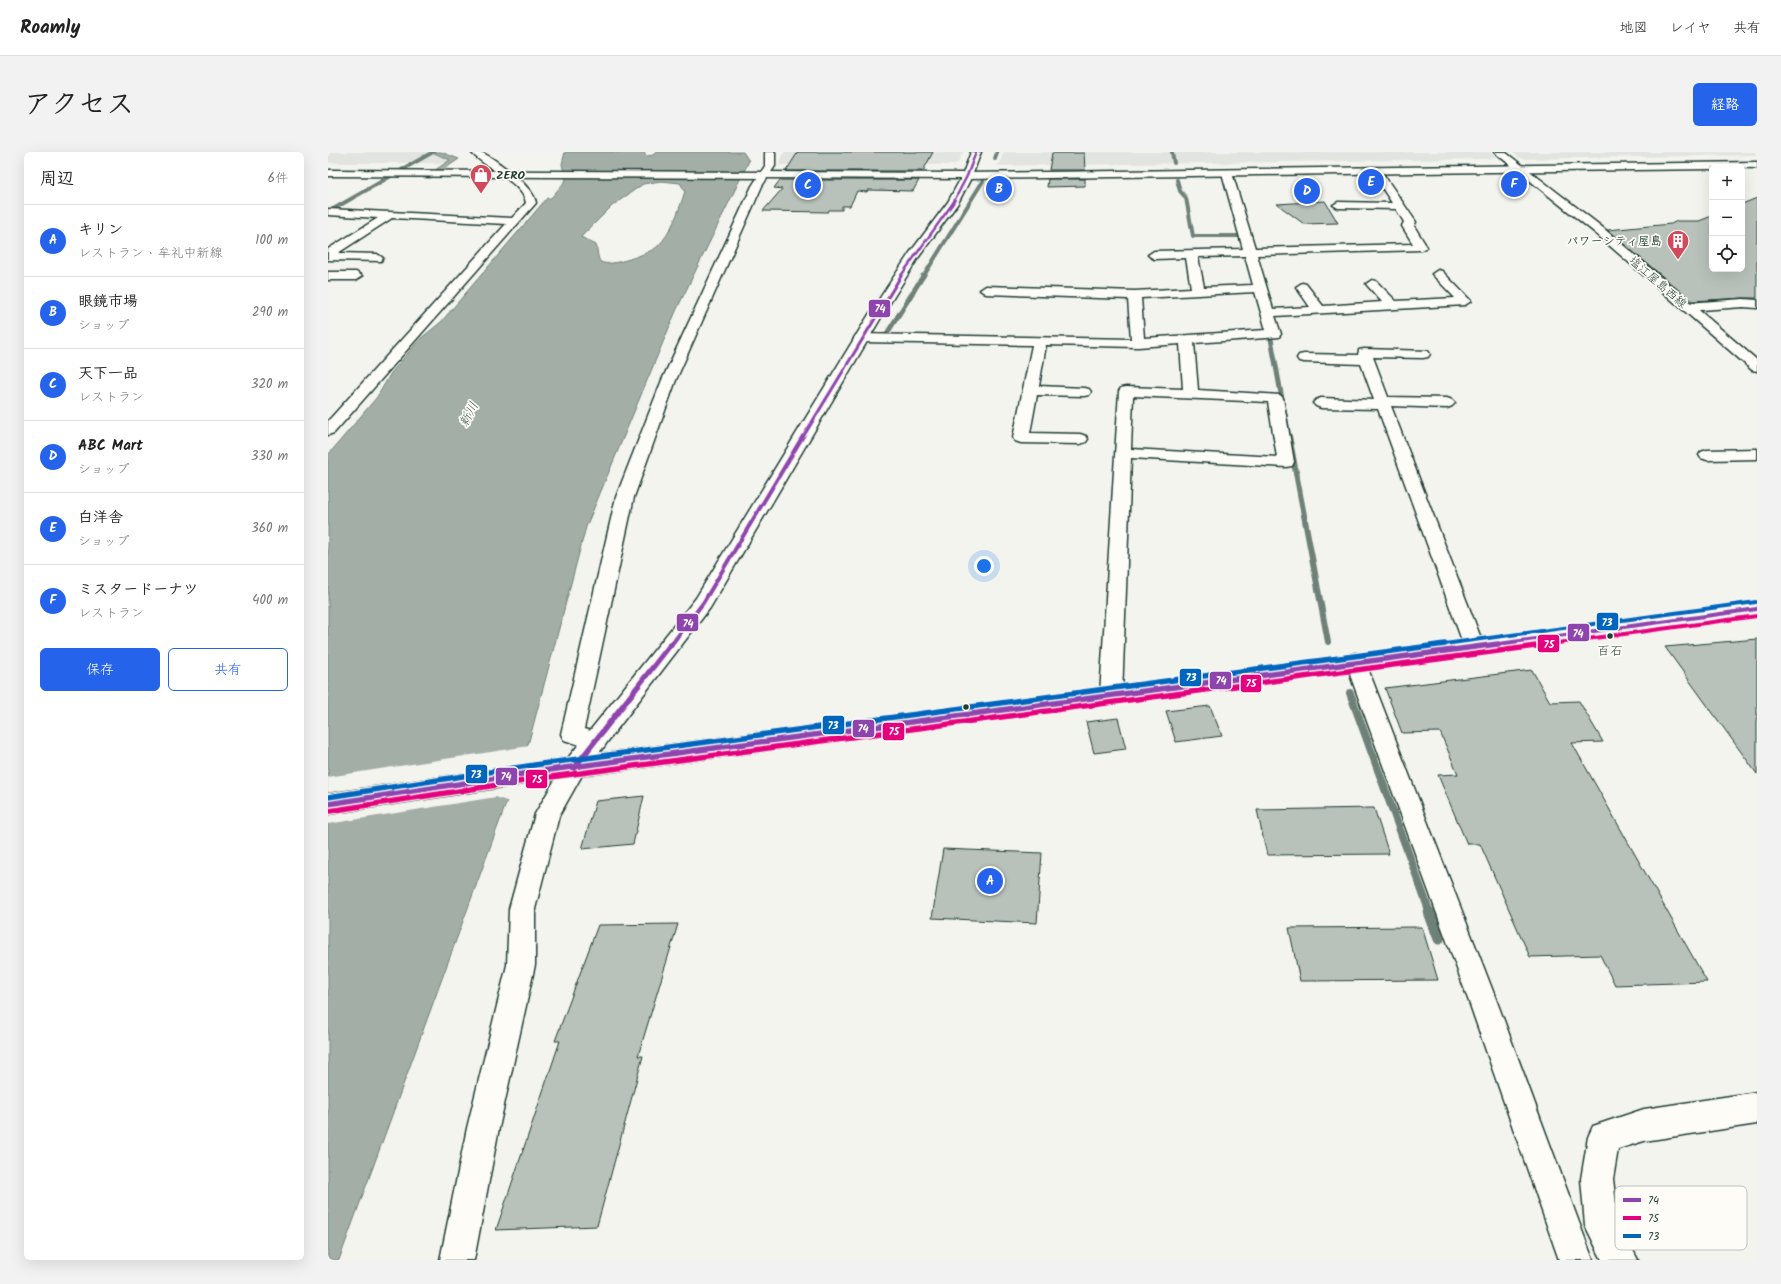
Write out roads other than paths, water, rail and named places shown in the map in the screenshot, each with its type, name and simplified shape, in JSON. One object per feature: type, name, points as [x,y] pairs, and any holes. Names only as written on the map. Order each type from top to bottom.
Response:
[{"type":"main road","points":[[328,430],[531,203],[530,196],[506,172],[476,152]]},
{"type":"main road","points":[[596,741],[572,734],[625,497],[669,380],[742,216],[764,173],[771,164],[770,152]]},
{"type":"main road","points":[[457,1260],[483,1128],[521,965],[522,909],[547,814],[574,768],[703,603],[861,338],[913,257],[953,203],[968,173],[976,152]]},
{"type":"main road","name":"塩江屋島西線","points":[[1499,152],[1608,239],[1757,367]]},
{"type":"main road","points":[[328,173],[1227,173],[1757,159]]},
{"type":"main road","points":[[968,173],[1517,166],[1757,165]]},
{"type":"main road","points":[[328,168],[506,172]]},
{"type":"main road","points":[[861,338],[1040,342],[1187,340],[1274,334],[1227,173]]},
{"type":"main road","points":[[1154,255],[1421,247],[1408,226],[1410,222],[1380,177]]},
{"type":"main road","points":[[1338,205],[1400,206]]},
{"type":"main road","points":[[328,212],[515,221]]},
{"type":"main road","points":[[328,255],[390,215]]},
{"type":"main road","points":[[1191,254],[1198,291]]},
{"type":"main road","points":[[328,255],[377,258]]},
{"type":"main road","points":[[1268,313],[1465,301],[1438,274]]},
{"type":"main road","points":[[328,276],[356,276]]},
{"type":"main road","points":[[1372,284],[1392,305]]},
{"type":"main road","points":[[1302,287],[1319,310]]},
{"type":"main road","points":[[986,290],[1134,294],[1260,288]]},
{"type":"main road","points":[[1134,294],[1138,340]]},
{"type":"main road","points":[[1687,307],[1743,303],[1757,304]]},
{"type":"main road","points":[[1121,337],[1138,340],[1235,331],[1236,323]]},
{"type":"main road","points":[[1187,340],[1191,394]]},
{"type":"main road","points":[[1040,342],[1020,438],[1080,439]]},
{"type":"main road","points":[[1423,354],[1364,352],[1474,646]]},
{"type":"main road","points":[[1304,358],[1366,360]]},
{"type":"main road","points":[[1030,390],[1084,392]]},
{"type":"main road","points":[[1111,695],[1126,391],[1275,398],[1286,462],[1123,454]]},
{"type":"main road","points":[[1321,403],[1447,403]]},
{"type":"main road","points":[[1707,455],[1757,454]]},
{"type":"main road","points":[[328,804],[542,771],[574,768],[1355,661],[1757,609]]},
{"type":"main road","points":[[1355,661],[1482,999],[1576,1260]]},
{"type":"main road","points":[[1615,1249],[1602,1225],[1597,1179],[1604,1137],[1644,1125],[1757,1108]]},
{"type":"main road","points":[[1616,1250],[1621,1260]]},
{"type":"water","points":[[432,152],[441,152],[459,159],[431,178],[423,178],[450,160]]},
{"type":"water","name":"新川","points":[[565,152],[643,152],[647,156],[653,155],[656,152],[743,152],[749,161],[676,311],[586,527],[529,741],[339,1260],[328,1260],[328,455],[377,397],[391,373],[420,339],[441,322],[547,198],[551,198],[566,180],[562,164]],"holes":[[[661,181],[680,183],[685,191],[678,213],[667,234],[654,249],[630,259],[605,263],[600,261],[596,245],[581,237],[612,206],[643,184]]]},
{"type":"waterway","points":[[328,212],[433,152]]},
{"type":"waterway","points":[[995,159],[997,152]]},
{"type":"waterway","points":[[1172,152],[1174,163]]},
{"type":"waterway","points":[[1177,180],[1180,191],[1186,198],[1193,236],[1241,236],[1243,244]]},
{"type":"waterway","points":[[923,277],[983,181]]},
{"type":"waterway","points":[[886,335],[923,276]]},
{"type":"waterway","points":[[1269,328],[1289,437]]},
{"type":"waterway","points":[[1289,436],[1328,642]]},
{"type":"waterway","points":[[1350,693],[1430,913]]},
{"type":"waterway","points":[[1429,912],[1439,939]]},
{"type":"place","name":"白洋舎","points":[[1371,182]]},
{"type":"place","name":"ミスタードーナツ","points":[[1514,184]]},
{"type":"place","name":"天下一品","points":[[808,185]]},
{"type":"place","name":"眼鏡市場","points":[[999,189]]},
{"type":"place","name":"ABC Mart","points":[[1307,191]]},
{"type":"place","name":"ZERO","points":[[481,194]]},
{"type":"place","name":"パワーシティ屋島","points":[[1678,260]]},
{"type":"place","name":"百石","points":[[1610,636]]},
{"type":"place","name":"キリン","points":[[990,881]]}]
